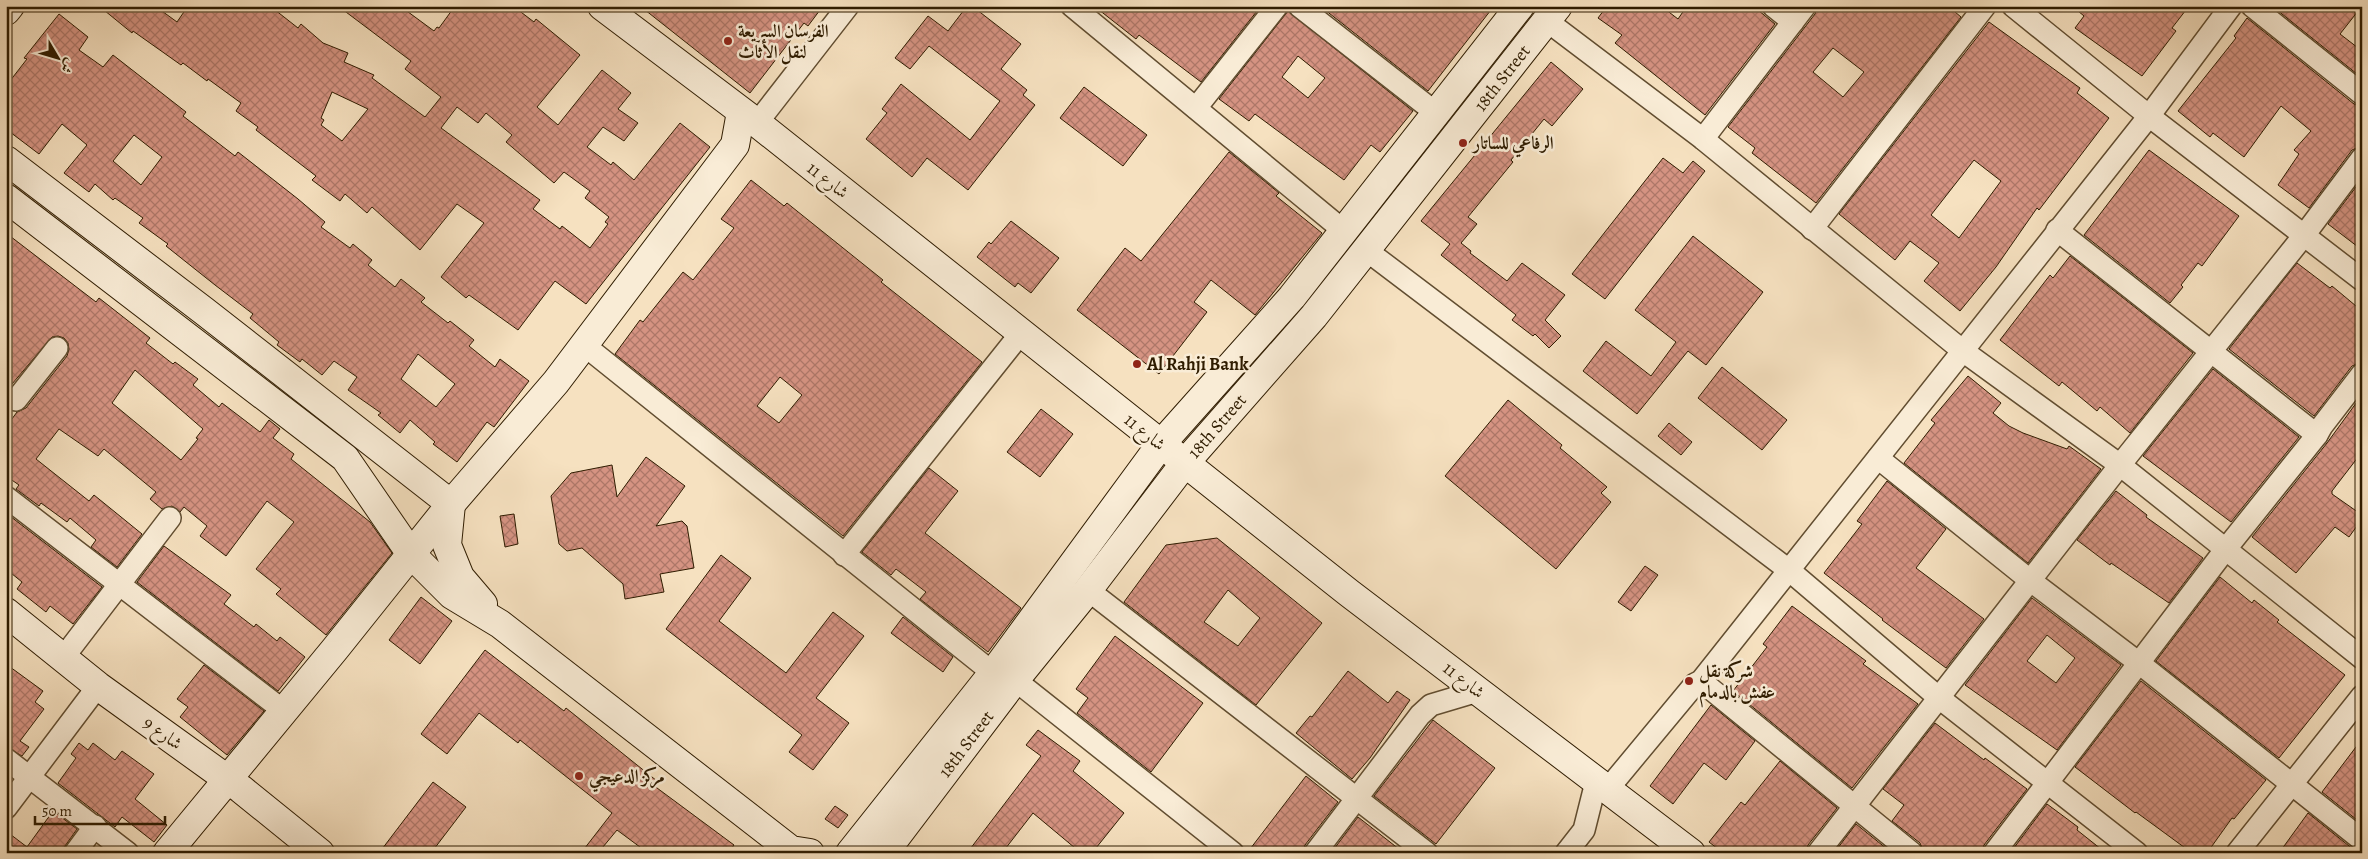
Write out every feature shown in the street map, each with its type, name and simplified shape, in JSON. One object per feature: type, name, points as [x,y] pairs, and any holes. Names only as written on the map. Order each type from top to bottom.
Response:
[{"type":"street","points":[[6,11],[10,6]]},
{"type":"street","name":"شارع 11","points":[[602,6],[749,118],[1184,464],[1691,853]]},
{"type":"street","points":[[191,853],[284,711],[451,504],[556,382],[735,146],[749,118],[848,6]]},
{"type":"street","points":[[1072,6],[1095,13],[1196,108],[1344,231]]},
{"type":"street","points":[[1196,108],[1277,6]]},
{"type":"street","points":[[1299,6],[1436,113]]},
{"type":"street","points":[[850,853],[1004,677],[1161,444],[1262,333],[1520,6]]},
{"type":"street","points":[[1703,138],[1799,14],[1773,6]]},
{"type":"street","points":[[1812,229],[1985,6]]},
{"type":"street","points":[[2013,6],[2149,116],[2305,234],[2362,280]]},
{"type":"street","points":[[1566,853],[1584,830],[1602,786],[1700,680],[1790,571],[2057,230],[2149,116],[2231,6]]},
{"type":"street","points":[[2252,6],[2362,94]]},
{"type":"street","points":[[1552,14],[1963,351],[2120,465],[2362,658]]},
{"type":"street","name":"18th Street","points":[[884,853],[1004,677],[1088,590],[1184,464],[1314,316],[1552,14]]},
{"type":"street","points":[[1818,853],[2120,465],[2305,234],[2362,158]]},
{"type":"street","points":[[6,160],[204,311],[451,504]]},
{"type":"street","points":[[6,198],[345,458],[410,554],[452,595],[500,624],[791,850],[810,853]]},
{"type":"street","points":[[2057,230],[2317,435]]},
{"type":"street","points":[[1366,250],[1790,571],[1938,697],[2137,853]]},
{"type":"street","points":[[844,555],[1021,333]]},
{"type":"street","points":[[584,345],[844,555],[1233,853]]},
{"type":"street","points":[[16,400],[57,348]]},
{"type":"street","points":[[1994,853],[2362,374]]},
{"type":"street","points":[[1878,458],[2031,581],[2140,663],[2362,840]]},
{"type":"street","points":[[6,497],[284,711]]},
{"type":"street","points":[[451,504],[447,545],[460,577],[500,624]]},
{"type":"street","points":[[64,658],[170,518]]},
{"type":"street","points":[[167,853],[234,785],[406,581],[410,554]]},
{"type":"street","points":[[1088,590],[1427,853]]},
{"type":"street","name":"شارع 9","points":[[6,612],[98,686],[234,785],[320,853]]},
{"type":"street","points":[[1700,680],[1912,853]]},
{"type":"street","points":[[6,808],[98,686]]},
{"type":"street","points":[[1314,853],[1420,715],[1431,705],[1478,691]]},
{"type":"street","points":[[2237,853],[2362,696]]},
{"type":"street","points":[[6,759],[128,853]]},
{"type":"street","points":[[75,853],[95,826]]},
{"type":"building","points":[[99,6],[155,6],[177,22],[188,6],[270,6],[298,28],[301,24],[323,43],[348,53],[344,62],[374,75],[372,78],[425,117],[441,97],[405,69],[411,61],[338,6],[400,6],[434,31],[437,27],[439,28],[455,6],[513,6],[534,22],[536,19],[580,55],[537,107],[558,125],[602,70],[631,93],[618,109],[638,123],[624,141],[603,127],[587,147],[611,165],[613,162],[634,180],[680,123],[710,147],[586,304],[555,281],[518,330],[469,295],[466,298],[441,277],[484,223],[457,204],[420,250],[372,207],[367,213],[345,194],[340,201],[312,180],[316,176],[256,130],[258,127],[236,111],[241,103],[208,79],[207,81],[183,63],[181,65],[133,31],[132,33]],"holes":[[[332,92],[368,109],[342,141],[321,125],[324,120],[321,118]],[[457,107],[478,123],[486,113],[512,135],[506,142],[554,183],[564,172],[590,191],[585,198],[609,217],[605,222],[608,224],[590,248],[562,226],[560,229],[533,209],[540,200],[441,128]]]},
{"type":"building","points":[[640,6],[823,6],[808,26],[804,23],[750,93]]},
{"type":"building","points":[[967,6],[972,6],[1021,44],[1001,69],[1027,90],[1023,95],[1035,105],[968,190],[927,158],[912,177],[866,139],[887,113],[882,109],[901,84],[970,140],[1000,101],[929,46],[910,69],[895,58],[928,16],[948,31]]},
{"type":"building","points":[[1094,6],[1261,6],[1201,82],[1139,35],[1136,39]]},
{"type":"building","points":[[1320,6],[1494,6],[1428,91]]},
{"type":"building","points":[[1607,6],[1661,6],[1678,19],[1687,6],[1753,6],[1775,24],[1705,115],[1615,43],[1622,35],[1598,18]]},
{"type":"building","points":[[1817,6],[1948,6],[1961,17],[1816,203],[1752,153],[1755,148],[1728,127],[1815,14]],"holes":[[[1833,48],[1864,72],[1843,97],[1813,72]]]},
{"type":"building","points":[[2072,6],[2189,6],[2172,28],[2176,31],[2142,76],[2075,28],[2084,16]]},
{"type":"building","points":[[2272,6],[2362,6],[2340,34],[2362,51],[2362,78]]},
{"type":"building","points":[[1288,11],[1413,111],[1380,152],[1371,145],[1344,180],[1255,114],[1249,121],[1219,99]],"holes":[[[1298,56],[1325,78],[1308,98],[1282,77]]]},
{"type":"building","points":[[59,14],[88,37],[79,50],[103,67],[113,55],[186,112],[183,116],[235,156],[238,152],[298,199],[325,222],[321,227],[350,248],[353,244],[372,260],[368,265],[395,287],[401,279],[425,298],[421,302],[474,340],[469,346],[495,367],[500,359],[529,381],[494,427],[487,422],[457,462],[433,444],[435,442],[410,420],[400,433],[378,415],[381,413],[348,390],[357,377],[334,361],[322,375],[302,359],[300,362],[277,345],[279,342],[250,318],[253,314],[166,246],[168,244],[139,223],[143,218],[115,198],[113,200],[95,184],[89,192],[64,173],[87,145],[62,124],[39,154],[6,129],[6,86],[27,59],[24,58]],"holes":[[[134,135],[162,157],[141,185],[113,161]],[[418,354],[455,384],[436,407],[401,379]]]},
{"type":"building","points":[[2247,18],[2354,104],[2362,106],[2362,146],[2352,150],[2309,208],[2278,185],[2299,154],[2294,150],[2311,131],[2281,106],[2244,157],[2213,133],[2210,137],[2178,111],[2236,38],[2234,36]]},
{"type":"building","points":[[1989,22],[2080,88],[2077,93],[2109,118],[2039,210],[2037,208],[1996,267],[1960,311],[1924,281],[1939,263],[1910,241],[1895,260],[1839,214]],"holes":[[[1974,160],[2001,181],[1959,238],[1931,215]]]},
{"type":"building","points":[[1551,62],[1583,89],[1552,126],[1544,119],[1511,160],[1513,162],[1468,217],[1477,224],[1461,243],[1471,251],[1470,253],[1507,281],[1522,263],[1565,295],[1545,320],[1561,336],[1549,348],[1535,334],[1533,336],[1512,320],[1516,315],[1441,255],[1450,244],[1421,221]]},
{"type":"building","points":[[1084,87],[1147,135],[1123,166],[1060,118]]},
{"type":"building","points":[[2149,150],[2239,216],[2202,266],[2198,263],[2170,303],[2084,235]]},
{"type":"building","points":[[1229,152],[1279,193],[1276,196],[1322,233],[1255,315],[1211,280],[1194,302],[1207,312],[1159,374],[1077,310],[1125,248],[1141,261]]},
{"type":"building","points":[[1663,158],[1683,173],[1693,161],[1705,171],[1605,299],[1572,274]]},
{"type":"building","points":[[2362,179],[2362,250],[2328,224]]},
{"type":"building","points":[[751,180],[784,206],[787,203],[883,280],[881,282],[982,362],[843,536],[615,354],[640,320],[643,322],[683,272],[693,280],[734,228],[721,219]],"holes":[[[780,377],[802,395],[779,423],[757,406]]]},
{"type":"building","points":[[1011,221],[1059,258],[1031,293],[1018,283],[1015,287],[977,257],[989,242],[991,244]]},
{"type":"building","points":[[6,233],[96,302],[99,298],[150,338],[146,343],[173,364],[175,362],[198,379],[193,385],[219,407],[222,403],[260,432],[269,420],[280,429],[273,438],[294,454],[291,459],[370,522],[392,553],[326,635],[276,594],[281,589],[256,569],[294,522],[267,501],[226,556],[200,536],[207,526],[184,507],[180,512],[172,506],[162,509],[150,499],[156,492],[104,449],[98,456],[59,429],[36,459],[89,501],[94,495],[142,534],[117,567],[91,547],[96,540],[70,518],[67,522],[41,503],[39,506],[16,489],[19,485],[6,476],[6,427],[17,412],[26,408],[67,356],[68,343],[64,338],[52,337],[12,384],[6,379]],"holes":[[[135,370],[203,429],[196,438],[198,439],[181,460],[112,403]]]},
{"type":"building","points":[[1693,236],[1763,292],[1706,365],[1688,351],[1637,414],[1583,371],[1606,341],[1651,376],[1676,342],[1635,310]]},
{"type":"building","points":[[2070,256],[2193,353],[2130,433],[2100,407],[2097,411],[2062,382],[2059,386],[2000,340],[2050,275],[2053,278]]},
{"type":"building","points":[[2297,263],[2330,288],[2332,286],[2362,311],[2362,362],[2352,366],[2314,416],[2229,349]]},
{"type":"building","points":[[1722,367],[1787,420],[1762,450],[1698,398]]},
{"type":"building","points":[[2213,369],[2299,437],[2231,522],[2143,456]]},
{"type":"building","points":[[1968,376],[2001,403],[1993,413],[2009,426],[2067,449],[2069,446],[2101,469],[2028,563],[1904,463],[1935,423],[1931,420]]},
{"type":"building","points":[[2362,395],[2362,452],[2332,491],[2332,494],[2362,515],[2362,519],[2349,537],[2335,527],[2296,573],[2252,537],[2327,443]]},
{"type":"building","points":[[1508,400],[1562,445],[1560,448],[1607,487],[1601,493],[1611,502],[1556,569],[1445,476]]},
{"type":"building","points":[[1041,409],[1073,434],[1040,477],[1007,452]]},
{"type":"building","points":[[1669,423],[1692,442],[1681,455],[1658,436]]},
{"type":"building","points":[[646,457],[685,486],[656,526],[682,521],[687,526],[694,568],[660,574],[664,592],[625,599],[623,584],[582,548],[567,551],[559,544],[551,496],[571,473],[612,465],[617,497]]},
{"type":"building","points":[[929,468],[958,491],[925,533],[1021,608],[988,652],[920,599],[926,592],[896,569],[891,575],[862,552]]},
{"type":"building","points":[[1887,481],[1946,529],[1916,568],[1984,619],[1946,668],[1824,573],[1862,524],[1857,521]]},
{"type":"building","points":[[2116,491],[2147,515],[2146,517],[2203,558],[2169,603],[2111,563],[2110,565],[2077,540]]},
{"type":"building","points":[[6,513],[102,587],[73,624],[50,606],[46,612],[17,589],[22,582],[6,569]]},
{"type":"building","points":[[514,514],[518,544],[505,547],[500,516]]},
{"type":"building","points":[[1217,538],[1322,623],[1256,705],[1124,602],[1166,545]],"holes":[[[1228,590],[1260,618],[1238,646],[1204,622]]]},
{"type":"building","points":[[164,546],[231,595],[224,604],[254,627],[256,624],[277,641],[280,637],[305,657],[278,691],[137,582]]},
{"type":"building","points":[[721,555],[751,578],[719,621],[786,673],[833,612],[864,636],[816,698],[849,723],[813,770],[789,752],[802,735],[666,629]]},
{"type":"building","points":[[1645,566],[1658,575],[1631,611],[1618,602]]},
{"type":"building","points":[[2220,577],[2252,603],[2254,600],[2279,620],[2277,622],[2345,675],[2279,758],[2156,661]]},
{"type":"building","points":[[421,597],[452,621],[420,664],[389,640]]},
{"type":"building","points":[[2032,598],[2121,665],[2057,750],[1965,685]],"holes":[[[2047,635],[2075,658],[2056,683],[2027,661]]]},
{"type":"building","points":[[1792,606],[1866,661],[1863,664],[1918,704],[1852,788],[1733,691],[1767,647],[1763,644]]},
{"type":"building","points":[[903,617],[953,657],[943,672],[891,633]]},
{"type":"building","points":[[1115,636],[1203,703],[1151,772],[1077,713],[1088,698],[1076,689]]},
{"type":"building","points":[[485,650],[564,711],[566,708],[657,781],[653,785],[734,845],[728,853],[648,853],[617,830],[598,853],[581,853],[612,813],[520,740],[518,743],[479,713],[447,754],[421,734]]},
{"type":"building","points":[[6,664],[43,691],[35,702],[44,709],[20,741],[29,747],[22,756],[6,747]]},
{"type":"building","points":[[204,665],[264,711],[227,755],[180,717],[188,707],[177,699]]},
{"type":"building","points":[[1348,671],[1388,703],[1397,691],[1410,700],[1370,758],[1352,779],[1296,733],[1310,716],[1312,717]]},
{"type":"building","points":[[2141,681],[2266,780],[2234,819],[2232,818],[2207,853],[2192,853],[2135,813],[2075,767]]},
{"type":"building","points":[[1711,705],[1755,741],[1726,780],[1704,763],[1673,804],[1650,786]]},
{"type":"building","points":[[1433,720],[1495,768],[1436,844],[1374,796]]},
{"type":"building","points":[[1935,723],[1984,760],[1985,758],[2027,789],[1984,845],[1982,853],[1924,853],[1920,843],[1892,821],[1904,805],[1883,789]]},
{"type":"building","points":[[1038,730],[1080,761],[1073,771],[1124,813],[1092,853],[1081,853],[1033,813],[1002,853],[967,853],[1041,756],[1026,745]]},
{"type":"building","points":[[2362,739],[2362,824],[2322,792]]},
{"type":"building","points":[[79,743],[88,750],[93,743],[115,760],[122,751],[154,774],[135,799],[167,825],[154,842],[122,817],[115,827],[58,783],[76,758],[71,754]]},
{"type":"building","points":[[1780,761],[1837,808],[1808,845],[1806,853],[1723,853],[1709,842],[1741,802],[1745,805]]},
{"type":"building","points":[[1306,776],[1338,802],[1305,845],[1303,853],[1247,853]]},
{"type":"building","points":[[433,782],[466,807],[431,853],[379,853]]},
{"type":"building","points":[[2047,804],[2078,827],[2077,830],[2106,853],[2010,853]]},
{"type":"building","points":[[835,806],[848,815],[838,828],[825,819]]},
{"type":"building","points":[[53,811],[77,829],[65,846],[63,853],[6,853],[6,831],[27,847]]},
{"type":"building","points":[[2308,813],[2354,850],[2362,853],[2279,853]]},
{"type":"building","points":[[1358,817],[1404,853],[1331,853]]},
{"type":"building","points":[[1856,824],[1892,853],[1834,853]]},
{"type":"place","name":"الفرسان السريعة لنقل الأثاث","points":[[728,41]]},
{"type":"place","name":"الرفاعي للساتار","points":[[1463,143]]},
{"type":"place","name":"Al Rahji Bank","points":[[1137,364]]},
{"type":"place","name":"شركة نقل عفش بالدمام","points":[[1689,681]]},
{"type":"place","name":"مركز الدعيجي","points":[[579,776]]}]
